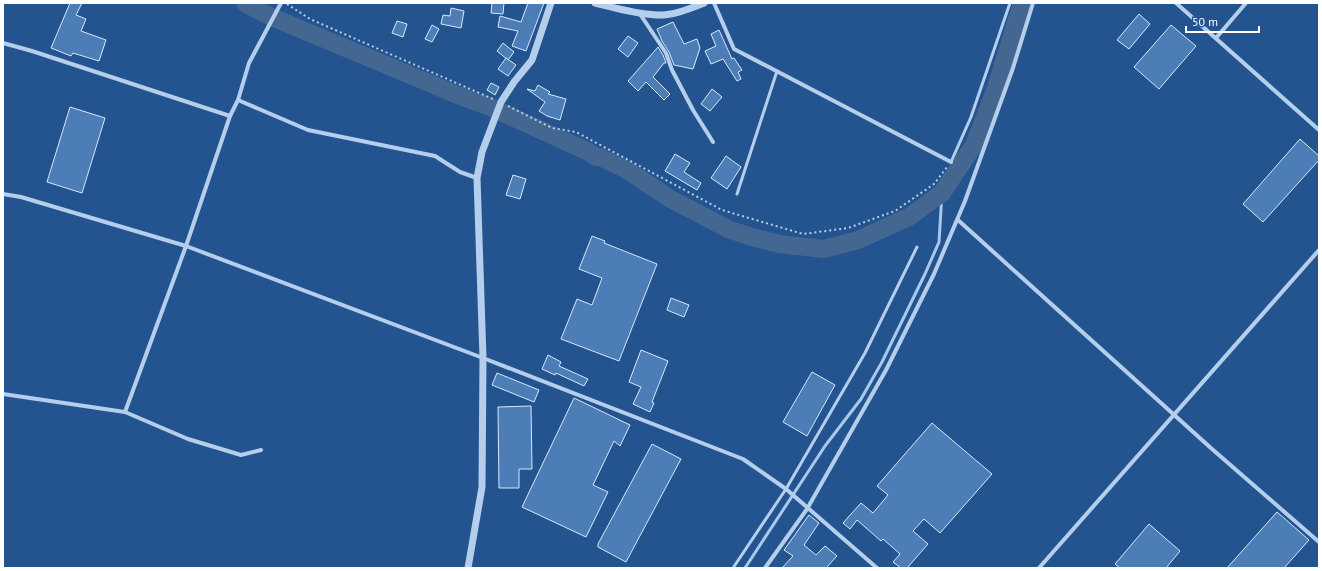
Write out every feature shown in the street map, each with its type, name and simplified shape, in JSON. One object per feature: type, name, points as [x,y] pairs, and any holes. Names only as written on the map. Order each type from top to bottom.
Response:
[{"type":"street","points":[[125,412],[186,246],[230,116],[238,100],[249,63],[281,3]]},
{"type":"street","points":[[468,568],[482,487],[483,358],[477,178],[482,152],[501,102],[514,82],[532,60],[552,3]]},
{"type":"street","points":[[595,3],[657,15],[682,11],[704,3]]},
{"type":"street","points":[[714,3],[734,49],[951,162]]},
{"type":"street","points":[[765,568],[806,508],[886,370],[934,274],[958,220],[1013,68],[1034,3]]},
{"type":"street","points":[[1176,3],[1319,130]]},
{"type":"street","points":[[1216,38],[1246,3]]},
{"type":"street","points":[[639,12],[666,53],[672,70],[693,110],[713,142]]},
{"type":"street","points":[[3,43],[32,51],[230,116]]},
{"type":"street","points":[[238,100],[308,130],[435,156],[460,172],[477,178]]},
{"type":"street","points":[[3,194],[21,197],[186,246],[483,358],[743,459],[786,489],[806,508],[877,568]]},
{"type":"street","points":[[958,220],[1212,449],[1319,542]]},
{"type":"street","points":[[1039,568],[1319,250]]},
{"type":"street","points":[[3,394],[125,412],[188,439],[240,455],[262,450]]},
{"type":"lane","points":[[951,162],[971,117],[1010,3]]},
{"type":"lane","points":[[737,194],[777,71]]},
{"type":"lane","points":[[733,568],[786,489],[864,352],[917,247]]},
{"type":"path","points":[[285,3],[310,19],[501,102],[552,128],[576,132],[722,210],[803,234],[848,228],[895,211],[934,184],[951,162]]},
{"type":"building","points":[[70,3],[82,3],[76,15],[86,19],[81,31],[106,40],[99,61],[73,53],[71,56],[51,48]]},
{"type":"building","points":[[492,3],[504,3],[503,14],[491,13]]},
{"type":"building","points":[[528,3],[544,3],[526,51],[512,46],[518,31],[498,27],[500,16],[521,22]]},
{"type":"building","points":[[451,8],[464,11],[461,28],[441,24],[443,15],[450,16]]},
{"type":"building","points":[[1139,14],[1150,24],[1129,49],[1117,40]]},
{"type":"building","points":[[397,21],[407,24],[403,37],[392,33]]},
{"type":"building","points":[[673,22],[684,44],[697,39],[700,48],[693,69],[674,65],[669,52],[662,41],[657,29]]},
{"type":"building","points":[[432,25],[439,29],[432,42],[425,39]]},
{"type":"building","points":[[1171,25],[1196,46],[1159,89],[1134,67]]},
{"type":"building","points":[[719,30],[732,59],[734,58],[742,70],[738,72],[741,79],[737,81],[723,59],[711,64],[705,51],[716,46],[711,34]]},
{"type":"building","points":[[628,36],[638,43],[628,57],[618,49]]},
{"type":"building","points":[[503,43],[514,52],[508,60],[497,51]]},
{"type":"building","points":[[658,47],[666,63],[664,63],[653,77],[670,94],[664,100],[646,82],[638,91],[628,81]]},
{"type":"building","points":[[506,58],[516,65],[508,76],[498,69]]},
{"type":"building","points":[[491,83],[499,87],[495,95],[487,90]]},
{"type":"building","points":[[538,85],[550,92],[548,94],[566,99],[560,120],[547,116],[539,111],[545,102],[527,89],[535,91]]},
{"type":"building","points":[[712,89],[722,97],[710,111],[701,104]]},
{"type":"building","points":[[70,107],[105,118],[82,193],[47,182]]},
{"type":"building","points":[[1300,139],[1319,156],[1319,160],[1263,222],[1243,204]]},
{"type":"building","points":[[675,154],[690,163],[684,172],[701,183],[697,190],[665,171]]},
{"type":"building","points":[[726,156],[741,167],[727,189],[711,178]]},
{"type":"building","points":[[513,175],[526,179],[520,199],[506,195]]},
{"type":"building","points":[[592,236],[605,241],[604,243],[657,264],[619,361],[561,339],[577,299],[592,305],[602,278],[579,269]]},
{"type":"building","points":[[671,298],[689,305],[684,317],[667,310]]},
{"type":"building","points":[[641,350],[668,361],[652,402],[654,403],[650,412],[633,404],[641,387],[629,382]]},
{"type":"building","points":[[548,355],[561,362],[559,366],[588,379],[584,386],[556,373],[555,375],[542,369]]},
{"type":"building","points":[[812,372],[835,385],[807,436],[783,422]]},
{"type":"building","points":[[497,373],[539,390],[534,402],[492,385]]},
{"type":"building","points":[[574,398],[630,425],[620,446],[614,441],[593,485],[608,492],[586,537],[522,507]]},
{"type":"building","points":[[531,406],[532,469],[519,469],[519,488],[499,488],[498,407]]},
{"type":"building","points":[[932,423],[992,474],[940,533],[924,519],[913,531],[928,544],[907,568],[901,568],[893,562],[900,554],[883,539],[881,541],[857,520],[850,529],[843,523],[861,503],[873,513],[888,495],[877,486]]},
{"type":"building","points":[[652,444],[681,459],[626,562],[598,547],[598,544]]},
{"type":"building","points":[[1277,512],[1309,540],[1284,568],[1227,568]]},
{"type":"building","points":[[809,515],[819,523],[804,545],[816,555],[825,546],[837,556],[826,568],[782,568],[793,556],[784,550]]},
{"type":"building","points":[[1149,524],[1180,551],[1166,568],[1120,568],[1115,564]]},
{"type":"waterway","points":[[245,3],[267,15],[460,96],[488,106],[589,152],[596,157],[600,157],[627,170],[669,198],[728,229],[779,244],[824,249],[858,240],[909,217],[942,193],[974,145],[996,88],[1022,3]]},
{"type":"waterway","points":[[745,568],[825,446],[861,399],[882,362],[939,242],[942,193]]}]
